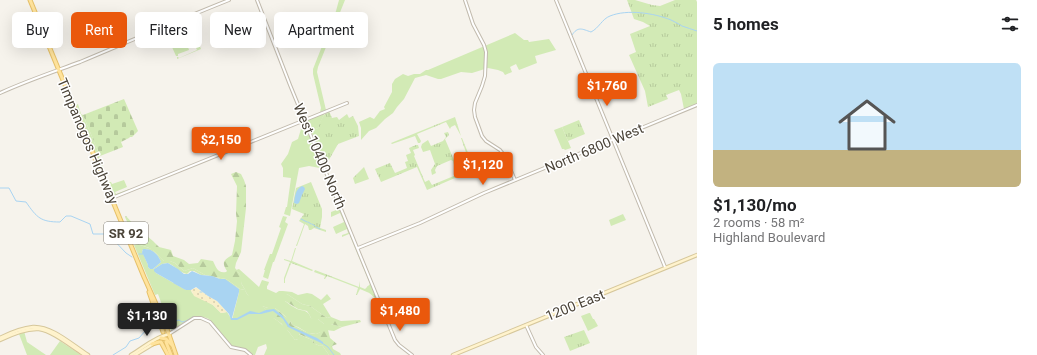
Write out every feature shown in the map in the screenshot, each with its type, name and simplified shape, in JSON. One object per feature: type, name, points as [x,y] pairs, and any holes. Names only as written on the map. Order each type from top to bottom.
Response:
[{"type":"main road","name":"Timpanogos Highway","points":[[30,0],[169,334]]},
{"type":"main road","name":"1200 East","points":[[453,355],[697,255]]},
{"type":"main road","name":"SR 92","points":[[144,277],[163,332]]},
{"type":"main road","points":[[0,339],[24,329],[38,327],[54,332],[88,355]]},
{"type":"main road","points":[[0,339],[26,330],[39,329],[50,333],[85,355]]},
{"type":"main road","name":"SR 92","points":[[169,334],[176,355]]},
{"type":"main road","points":[[135,355],[169,334]]},
{"type":"main road","points":[[131,355],[158,338],[169,334]]},
{"type":"main road","points":[[161,338],[166,339],[172,345]]},
{"type":"main road","points":[[152,344],[161,342],[168,355]]},
{"type":"main road","points":[[166,342],[171,355]]},
{"type":"street","points":[[0,93],[229,0]]},
{"type":"street","name":"West 10400 North","points":[[256,0],[397,342],[412,355]]},
{"type":"street","points":[[465,0],[473,24],[483,44],[486,54],[485,75],[475,103],[475,116],[482,136],[504,155],[515,181]]},
{"type":"street","points":[[556,0],[666,267]]},
{"type":"street","points":[[112,198],[347,103]]},
{"type":"street","name":"North 6800 West","points":[[358,248],[420,223],[484,193],[697,105]]},
{"type":"street","points":[[169,334],[194,318],[198,317],[206,319],[231,347],[245,350],[251,355]]},
{"type":"street","points":[[526,324],[536,347],[543,355]]},
{"type":"green space","points":[[339,0],[345,0],[340,12],[336,11]]},
{"type":"green space","points":[[627,0],[635,0],[660,6],[675,0],[696,0],[697,105],[684,109],[679,90],[666,95],[668,99],[648,107],[645,91],[629,55],[636,52],[630,34],[650,26],[634,19]]},
{"type":"green space","points":[[515,33],[529,42],[549,39],[556,50],[535,56],[537,63],[519,70],[516,64],[510,67],[512,72],[505,75],[503,72],[488,68],[472,73],[461,72],[441,79],[426,75],[415,78],[404,99],[393,113],[376,128],[369,131],[361,140],[361,128],[359,122],[370,117],[374,119],[380,111],[385,109],[384,107],[392,92],[392,84],[395,79],[403,74],[408,76],[420,74],[426,70]]},
{"type":"green space","points":[[172,48],[188,48],[189,50],[176,56]]},
{"type":"green space","points":[[196,48],[201,49],[177,59],[177,57],[179,58],[197,50]]},
{"type":"green space","points":[[321,48],[326,48],[317,72],[326,110],[320,112],[321,108],[313,69]]},
{"type":"green space","points":[[62,72],[76,105],[78,104],[81,114],[83,115],[109,182],[112,184],[124,180],[127,187],[115,192],[116,194],[129,189],[130,190],[116,196],[112,194]]},
{"type":"green space","points":[[124,99],[138,131],[132,137],[121,142],[123,147],[100,156],[83,115]]},
{"type":"green space","points":[[329,111],[332,118],[337,117],[339,120],[347,114],[349,118],[353,116],[358,126],[359,136],[338,144],[326,165],[311,131],[318,128],[323,116]]},
{"type":"green space","points":[[325,113],[318,128],[311,131],[306,121]]},
{"type":"green space","points":[[455,117],[461,136],[455,125],[450,129],[446,122],[417,134],[421,141],[420,143],[418,143],[415,136],[392,144],[391,143]]},
{"type":"green space","points":[[579,120],[585,134],[568,141],[562,127]]},
{"type":"green space","points":[[306,124],[324,167],[320,168],[309,166],[299,168],[290,216],[284,214],[287,207],[291,178],[283,177],[283,168],[281,164],[288,154],[292,142],[298,139],[301,129]]},
{"type":"green space","points":[[562,127],[571,148],[565,150],[562,149],[554,130]]},
{"type":"green space","points":[[448,132],[449,135],[445,139],[454,160],[459,159],[457,164],[454,165],[453,161],[451,160],[437,166],[435,170],[436,173],[432,175],[431,170],[435,164],[430,150],[423,152],[421,147],[422,144],[428,140],[431,146],[443,141],[446,137],[444,133]]},
{"type":"green space","points":[[461,138],[475,170],[464,174],[463,172],[469,170],[470,164]]},
{"type":"green space","points":[[418,145],[419,148],[413,150],[414,156],[425,182],[429,180],[432,185],[461,173],[462,175],[427,190],[417,167],[381,182],[375,169],[390,163],[395,173],[407,168],[405,162],[408,161],[406,155],[411,153],[409,148]]},
{"type":"green space","points":[[364,167],[369,179],[355,184],[353,178]]},
{"type":"green space","points":[[236,172],[241,174],[246,186],[246,208],[241,252],[235,268],[243,280],[241,283],[251,295],[249,296],[245,290],[240,289],[226,279],[205,275],[193,268],[184,271],[175,263],[164,261],[151,249],[137,244],[125,217],[126,216],[159,247],[171,250],[173,256],[184,260],[189,264],[198,263],[201,259],[213,261],[219,271],[226,272],[224,262],[232,255],[237,221],[237,186],[231,174]]},
{"type":"green space","points":[[311,182],[322,209],[320,228],[326,230],[326,232],[314,228],[309,230],[308,226],[305,224],[296,246],[304,224],[299,221],[304,214],[292,209],[296,188]]},
{"type":"green space","points":[[331,189],[333,190],[350,232],[342,237],[342,235],[348,233],[347,229],[336,234],[333,227],[344,222],[340,213],[331,217],[331,212],[339,209],[331,191],[326,192]]},
{"type":"green space","points":[[623,214],[626,220],[611,226],[609,220]]},
{"type":"green space","points":[[283,216],[287,217],[285,222],[288,224],[268,279],[263,277],[264,270],[270,254],[272,254],[281,228],[279,227]]},
{"type":"green space","points":[[350,236],[379,302],[378,304],[371,294],[360,289],[356,295],[358,288],[327,276],[324,279],[325,276],[314,272],[315,270],[359,287],[360,281],[360,287],[365,289],[370,284]]},
{"type":"green space","points":[[137,244],[152,249],[164,261],[175,263],[184,271],[193,268],[209,276],[201,275],[194,271],[190,271],[187,274],[168,263],[162,264],[154,269],[156,273],[186,290],[191,290],[192,293],[213,305],[221,313],[227,312],[232,320],[239,289],[223,279],[214,277],[226,279],[240,289],[245,290],[249,296],[241,283],[242,280],[239,273],[236,270],[239,269],[259,287],[262,280],[269,282],[267,289],[276,293],[283,291],[292,292],[298,295],[307,293],[312,294],[321,300],[327,294],[331,299],[323,304],[331,317],[327,318],[310,306],[302,304],[287,294],[285,301],[297,309],[307,312],[311,318],[318,319],[324,324],[342,327],[334,331],[326,330],[316,334],[308,333],[292,325],[284,315],[275,308],[262,306],[265,309],[266,314],[281,323],[295,340],[298,339],[298,334],[312,340],[313,343],[320,346],[322,345],[329,355],[264,355],[267,348],[266,344],[258,347],[255,355],[253,355],[244,349],[236,348],[230,345],[209,319],[204,317],[190,319],[171,330],[158,294],[155,295],[134,245]],"holes":[[[144,249],[152,251],[160,259],[161,262],[153,269],[148,267],[142,251]]]},
{"type":"green space","points":[[295,248],[292,261],[313,270],[312,271],[291,263],[284,283],[284,278],[290,262],[284,259],[291,261]]},
{"type":"green space","points":[[287,294],[302,304],[310,306],[327,318],[331,317],[341,321],[360,320],[361,322],[342,327],[324,324],[318,319],[314,320],[311,318],[307,311],[298,309],[285,301],[284,296]]},
{"type":"green space","points":[[261,307],[275,308],[289,318],[292,325],[311,334],[328,330],[330,338],[337,344],[332,346],[333,349],[341,355],[329,355],[322,345],[320,346],[313,343],[312,340],[299,334],[298,339],[295,340],[287,330],[284,330],[282,324],[275,319],[266,316],[265,309]]},
{"type":"green space","points":[[589,313],[598,326],[588,331],[581,316]]},
{"type":"green space","points":[[584,330],[590,343],[570,351],[564,337]]},
{"type":"green space","points":[[24,331],[27,342],[46,355],[27,355],[19,334]]},
{"type":"green space","points":[[60,341],[81,355],[50,355]]},
{"type":"sand","points":[[195,288],[217,301],[227,312],[221,313],[213,305],[194,296],[191,290]]},
{"type":"water","points":[[302,186],[305,189],[299,203],[294,203],[297,191]]},
{"type":"water","points":[[143,249],[152,251],[160,259],[161,262],[153,269],[148,267],[142,252]]},
{"type":"water","points":[[168,263],[184,274],[188,274],[192,271],[201,275],[225,279],[239,289],[232,318],[237,318],[250,311],[259,313],[274,309],[282,315],[290,326],[317,338],[323,342],[323,344],[288,327],[283,319],[273,311],[261,314],[249,314],[237,320],[231,320],[229,314],[217,301],[196,287],[191,290],[186,290],[154,271],[154,269],[162,264]]},
{"type":"waterway","points":[[572,35],[578,29],[591,32],[610,16],[632,12],[649,14],[671,20],[682,26],[697,31]]},
{"type":"waterway","points":[[0,188],[9,188],[16,201],[26,202],[33,212],[44,220],[60,222],[66,216],[71,216],[90,224],[93,234],[108,234],[126,253],[132,257]]},
{"type":"waterway","points":[[301,219],[307,222]]},
{"type":"waterway","points":[[316,227],[320,229]]},
{"type":"waterway","points":[[139,254],[143,253]]},
{"type":"waterway","points":[[174,283],[185,289]]},
{"type":"waterway","points":[[170,325],[175,321],[179,320],[182,322],[193,317]]},
{"type":"waterway","points":[[113,355],[126,347],[130,341],[139,338],[150,327],[157,326]]},
{"type":"waterway","points":[[322,343],[328,347],[334,355]]}]
